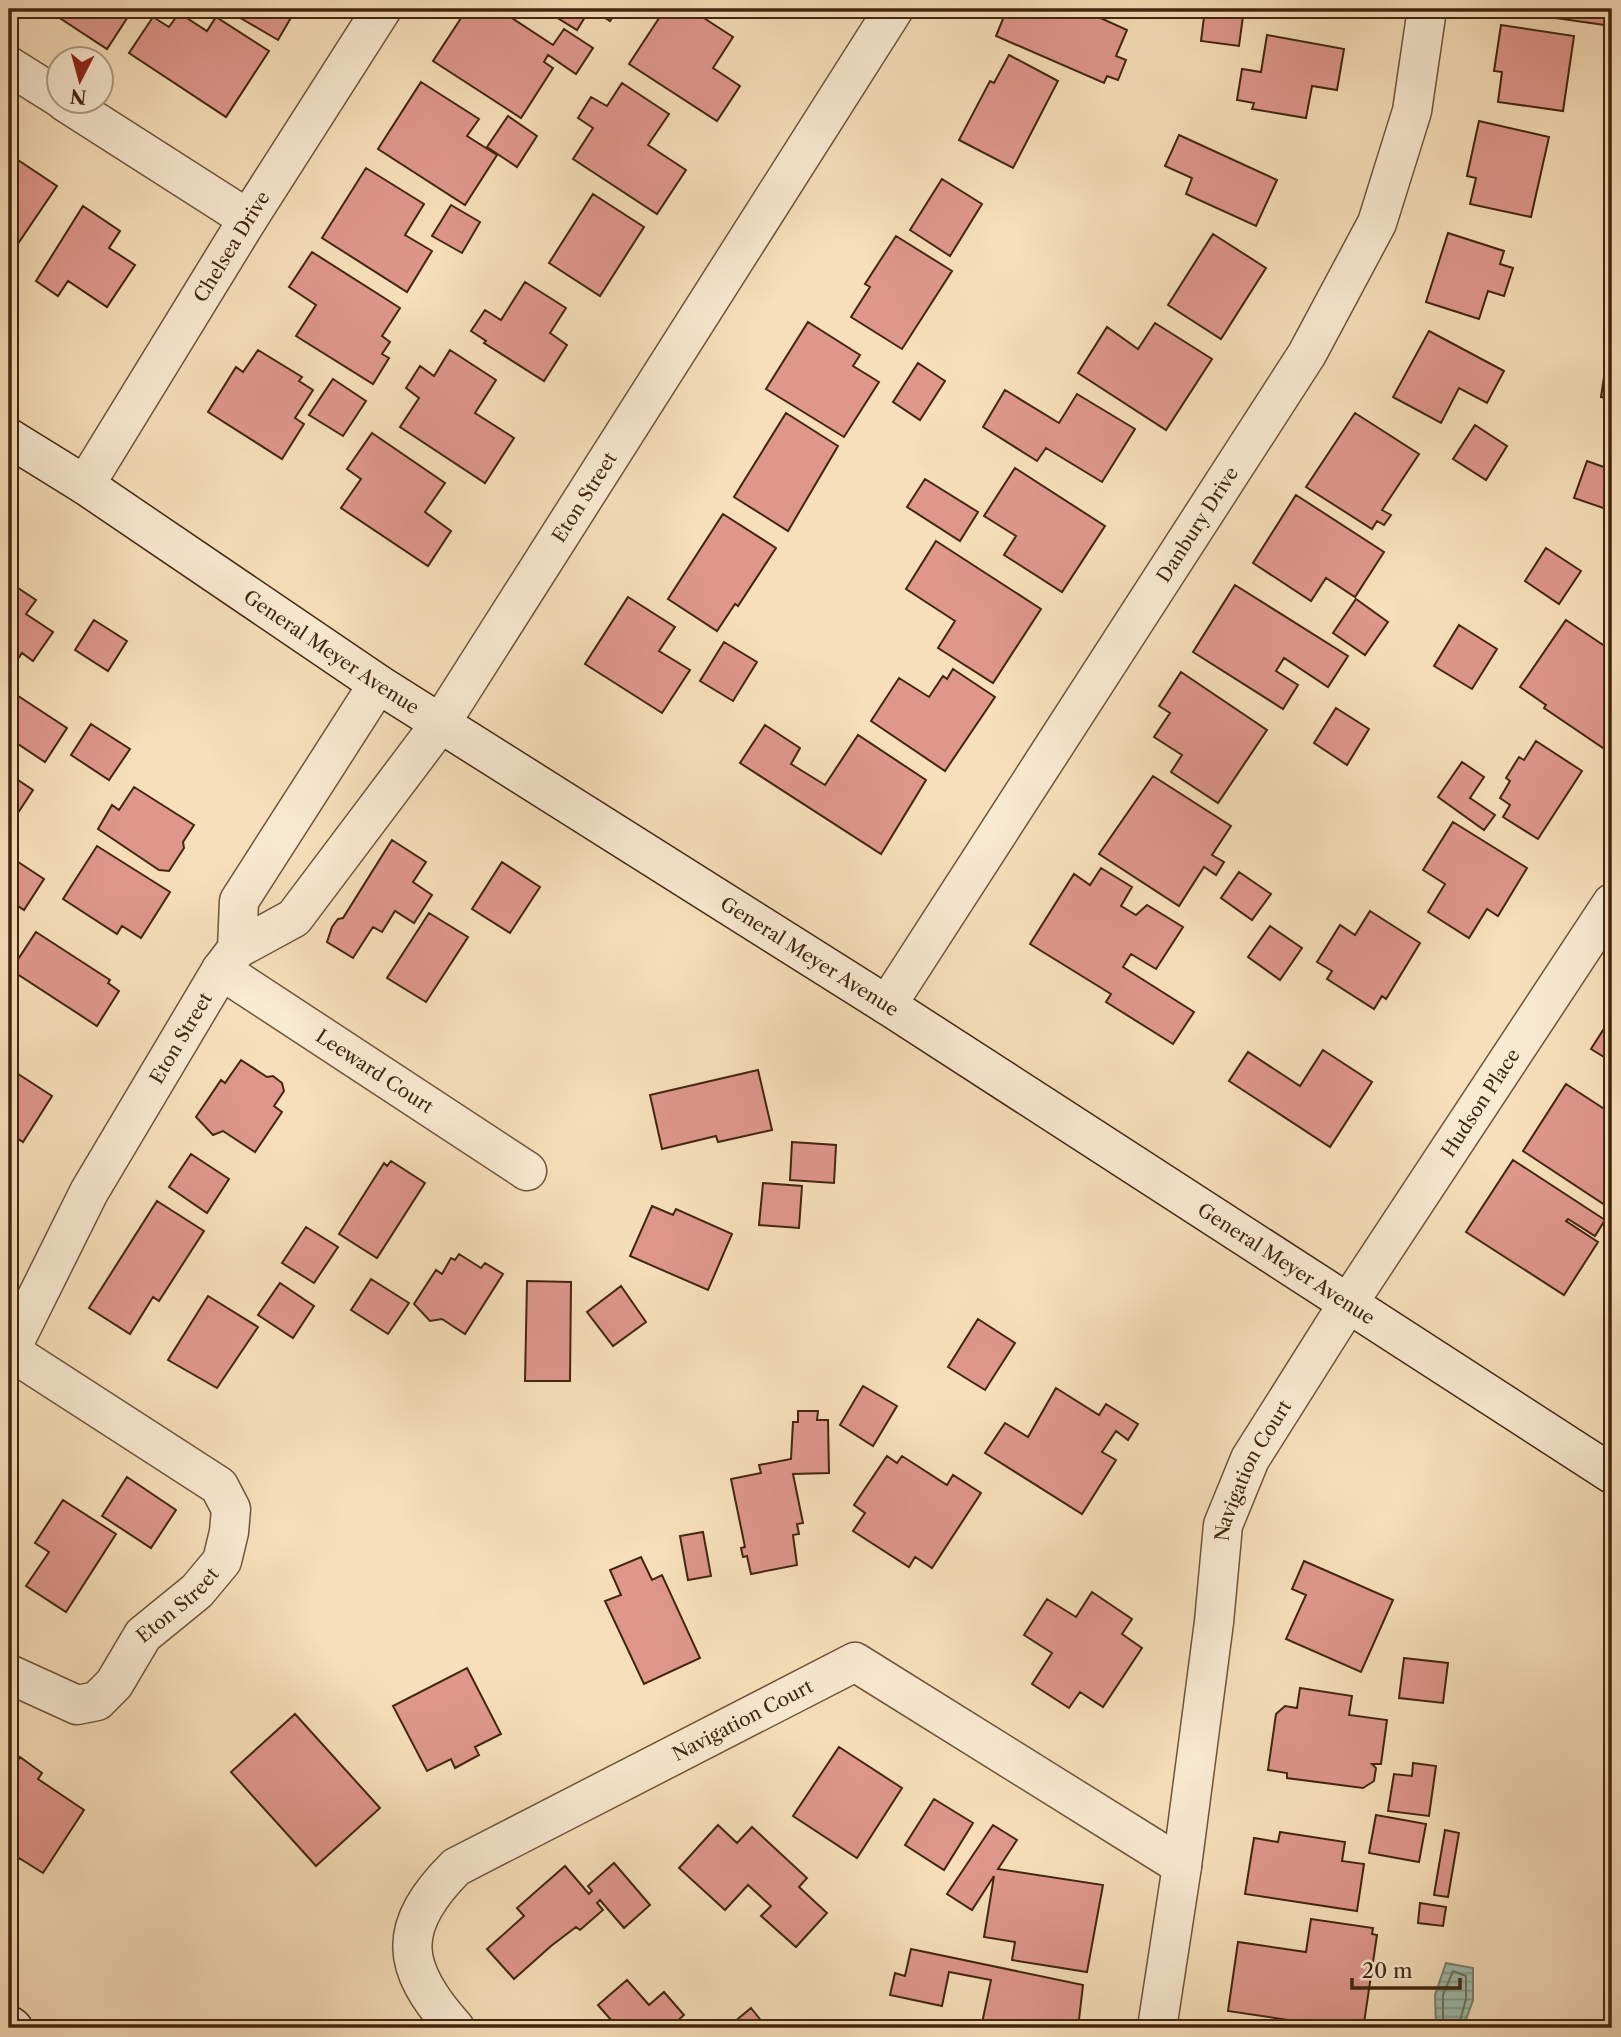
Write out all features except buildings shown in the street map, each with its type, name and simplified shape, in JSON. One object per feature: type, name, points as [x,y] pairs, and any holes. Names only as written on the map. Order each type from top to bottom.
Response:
[{"type":"street","name":"Chelsea Drive","points":[[85,485],[248,219],[383,9]]},
{"type":"street","name":"Eton Street","points":[[229,959],[294,918],[440,724],[894,9]]},
{"type":"street","name":"Danbury Drive","points":[[887,1005],[1307,354],[1377,223],[1412,111],[1427,9]]},
{"type":"street","points":[[9,66],[46,89]]},
{"type":"street","points":[[87,116],[248,219]]},
{"type":"street","name":"General Meyer Avenue","points":[[9,438],[85,485],[440,724],[887,1005],[1612,1474]]},
{"type":"street","name":"Eton Street","points":[[9,1674],[77,1705],[97,1701],[114,1684],[143,1635],[197,1591],[222,1561],[231,1509],[219,1486],[10,1352],[89,1192],[229,959],[239,901],[379,684]]},
{"type":"street","name":"Hudson Place","points":[[1349,1302],[1612,903]]},
{"type":"street","name":"Leeward Court","points":[[229,959],[527,1171]]},
{"type":"street","name":"Navigation Court","points":[[1157,2028],[1182,1866],[1214,1622],[1223,1525],[1250,1459],[1349,1302]]},
{"type":"street","name":"Navigation Court","points":[[455,2028],[432,2003],[412,1963],[415,1921],[432,1891],[456,1867],[855,1662],[1182,1866]]},
{"type":"street","points":[[9,2025],[13,2028]]},
{"type":"water","points":[[1446,1963],[1473,1968],[1473,2000],[1463,2028],[1436,2027],[1435,1995]]}]
